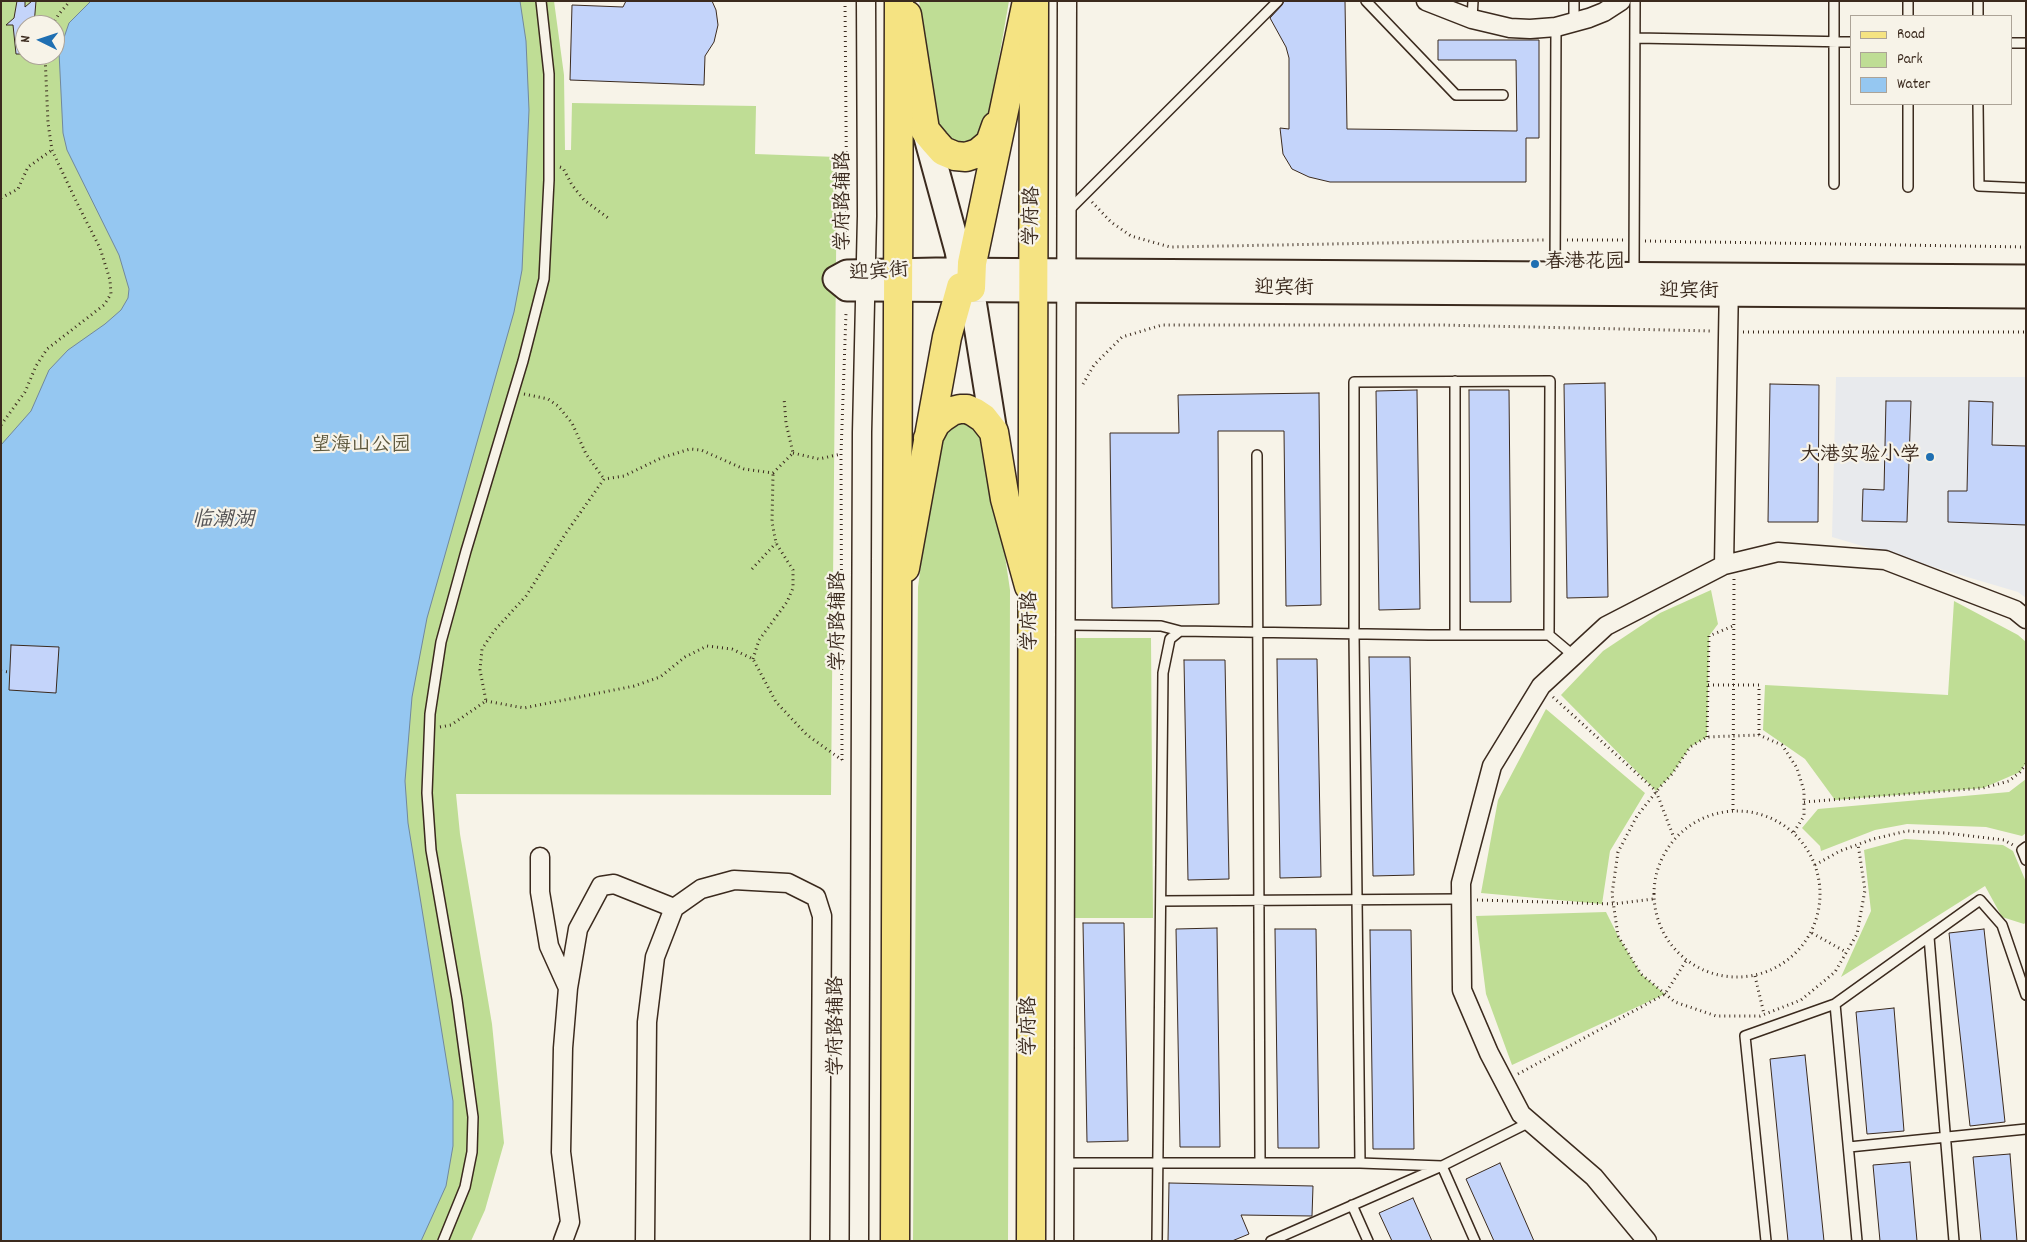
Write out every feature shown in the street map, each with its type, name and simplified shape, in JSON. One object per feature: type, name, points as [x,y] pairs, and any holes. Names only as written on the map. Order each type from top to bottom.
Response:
[{"type":"main road","points":[[895,1241],[899,1]]},
{"type":"main road","points":[[904,1],[925,130],[966,280],[1005,499],[1032,597]]},
{"type":"main road","points":[[897,609],[947,337],[966,280],[1027,1]]},
{"type":"main road","name":"学府路","points":[[1031,1241],[1034,1]]},
{"type":"main road","points":[[925,130],[943,151],[955,156],[966,157],[978,153],[990,143],[1007,98]]},
{"type":"main road","name":"迎宾街","points":[[1067,281],[1555,276],[1634,277],[1729,285],[2026,278]]},
{"type":"main road","name":"迎宾街","points":[[866,280],[1729,285],[2026,295]]},
{"type":"main road","points":[[927,441],[936,423],[952,411],[960,408],[967,408],[983,418],[994,432]]},
{"type":"street","name":"学府路辅路","points":[[859,1241],[862,432],[866,280],[866,1]]},
{"type":"street","points":[[1064,1241],[1068,211],[1067,1]]},
{"type":"street","points":[[1426,1],[1472,19],[1510,28],[1556,28],[1604,12],[1624,2]]},
{"type":"street","points":[[1729,285],[1729,564]]},
{"type":"street","points":[[1647,1241],[1594,1177],[1521,1114],[1489,1053],[1462,990],[1461,883],[1492,766],[1541,686],[1606,626],[1729,564],[1778,552],[1885,560],[2015,610],[2026,619]]},
{"type":"street","points":[[540,857],[540,892],[549,946],[568,988]]},
{"type":"street","points":[[645,1241],[647,1022],[654,957],[674,908],[702,888],[734,880],[788,883],[816,897],[822,916],[820,1241]]},
{"type":"street","points":[[565,1240],[570,1222],[561,1152],[563,1048],[568,988],[578,929],[600,886],[614,884],[674,908]]},
{"type":"lane","points":[[443,1241],[465,1187],[472,1152],[473,1117],[457,999],[431,850],[427,793],[430,714],[441,642],[466,551],[514,393],[544,279],[549,163],[549,74],[542,1]]},
{"type":"lane","points":[[1068,211],[1278,1]]},
{"type":"lane","points":[[1366,1],[1456,95],[1503,95]]},
{"type":"lane","points":[[1472,19],[1473,1]]},
{"type":"lane","points":[[1574,1],[1574,22]]},
{"type":"lane","points":[[1834,1],[1834,184]]},
{"type":"lane","points":[[1908,1],[1908,15]]},
{"type":"lane","points":[[1978,1],[1978,15]]},
{"type":"lane","points":[[1624,2],[1636,38],[1634,277]]},
{"type":"lane","points":[[1555,276],[1556,28]]},
{"type":"lane","points":[[1636,38],[1850,42]]},
{"type":"lane","points":[[2012,43],[2026,43]]},
{"type":"lane","points":[[1908,105],[1908,187]]},
{"type":"lane","points":[[1978,105],[1979,186],[2026,188]]},
{"type":"lane","points":[[1455,381],[1456,635]]},
{"type":"lane","points":[[1360,1163],[1354,634],[1354,382],[1550,381],[1549,635]]},
{"type":"lane","points":[[1257,455],[1260,1162]]},
{"type":"lane","points":[[1066,625],[1161,626],[1180,631],[1259,633],[1549,635],[1574,656]]},
{"type":"lane","points":[[1157,1241],[1163,673],[1170,639],[1180,631]]},
{"type":"lane","points":[[2024,849],[2026,860]]},
{"type":"lane","points":[[1161,901],[1461,899]]},
{"type":"lane","points":[[1766,1241],[1746,1036],[1835,1004],[1980,900],[2002,925],[2026,995]]},
{"type":"lane","points":[[1929,937],[1954,1241]]},
{"type":"lane","points":[[1835,1004],[1857,1241]]},
{"type":"lane","points":[[1271,1241],[1442,1166],[1530,1122]]},
{"type":"lane","points":[[1848,1148],[2026,1129]]},
{"type":"lane","points":[[1064,1163],[1260,1162],[1442,1166]]},
{"type":"lane","points":[[1442,1166],[1475,1241]]},
{"type":"lane","points":[[1352,1205],[1368,1241]]},
{"type":"path","points":[[58,15],[70,1]]},
{"type":"path","points":[[845,1],[847,244]]},
{"type":"path","points":[[1,425],[25,392],[36,366],[47,349],[104,306],[111,294],[110,280],[100,248],[52,150],[48,124],[45,65]]},
{"type":"path","points":[[1,198],[18,189],[28,167],[52,150]]},
{"type":"path","points":[[549,163],[563,168],[572,185],[584,200],[608,218]]},
{"type":"path","points":[[842,770],[841,454],[846,313]]},
{"type":"path","points":[[1080,389],[1094,365],[1122,337],[1162,326],[1441,325],[1728,332],[2026,332]]},
{"type":"path","points":[[514,393],[548,399],[558,406],[572,423],[586,454],[604,479]]},
{"type":"path","points":[[784,398],[786,423],[793,453]]},
{"type":"path","points":[[486,701],[480,670],[482,650],[494,631],[526,596],[566,533],[604,479],[624,476],[661,458],[690,449],[701,450],[744,469],[773,473]]},
{"type":"path","points":[[793,453],[818,459],[841,454]]},
{"type":"path","points":[[753,659],[759,640],[787,602],[793,588],[793,570],[776,542],[772,522],[773,473],[793,453]]},
{"type":"path","points":[[752,569],[776,542]]},
{"type":"path","points":[[1729,564],[1733,626],[1733,810]]},
{"type":"path","points":[[1707,737],[1709,636],[1733,626]]},
{"type":"path","points":[[429,729],[452,725],[486,701],[524,708],[634,686],[660,677],[685,657],[707,646],[732,649],[753,659],[776,702],[807,735],[842,760]]},
{"type":"path","points":[[1,672],[9,672]]},
{"type":"path","points":[[1708,685],[1759,685],[1759,735]]},
{"type":"path","points":[[1541,686],[1656,791],[1674,838]]},
{"type":"path","points":[[1794,832],[1804,816],[1804,791],[1797,768],[1782,745],[1759,735],[1707,737],[1690,747],[1672,774],[1637,816],[1618,852],[1612,894],[1618,936],[1640,974],[1675,1002],[1716,1016],[1764,1014],[1801,1000],[1835,972],[1857,934],[1865,890],[1858,844]]},
{"type":"path","points":[[1804,802],[1983,788],[2009,781],[2026,764]]},
{"type":"path","points":[[1733,810],[1759,813],[1783,822],[1794,832],[1802,842],[1815,866],[1820,892],[1817,918],[1812,933],[1802,946],[1781,965],[1754,976],[1726,977],[1698,968],[1686,961],[1676,951],[1660,927],[1653,899],[1656,873],[1666,848],[1674,838],[1684,828],[1707,815],[1733,810]]},
{"type":"path","points":[[1815,866],[1858,844],[1907,831],[1946,832],[2004,840],[2024,849]]},
{"type":"path","points":[[1461,899],[1613,904],[1653,899]]},
{"type":"path","points":[[1812,933],[1846,952]]},
{"type":"path","points":[[1504,1082],[1666,994],[1686,961]]},
{"type":"path","points":[[1754,976],[1764,1014]]},
{"type":"shaded area","name":"大港实验小学","points":[[1836,377],[2026,377],[2026,598],[2018,592],[1832,537]]},
{"type":"green space","name":"临潮湖","points":[[1,1],[554,1],[564,75],[565,150],[571,150],[572,103],[756,106],[755,154],[837,157],[831,795],[456,794],[460,834],[492,1024],[504,1143],[485,1210],[471,1241],[1,1241]]},
{"type":"green space","points":[[919,1],[1009,1],[986,132],[965,144],[955,143],[945,137],[939,123]]},
{"type":"green space","points":[[961,415],[988,440],[1010,590],[1008,1241],[913,1241],[918,587],[938,435]]},
{"type":"green space","points":[[1711,590],[1718,624],[1709,636],[1707,737],[1690,747],[1672,774],[1656,791],[1561,695],[1603,651],[1660,613]]},
{"type":"green space","points":[[1954,601],[2018,635],[2026,642],[2026,763],[2020,772],[1983,788],[1835,800],[1805,759],[1763,730],[1765,685],[1948,695]]},
{"type":"green space","points":[[1074,638],[1151,638],[1153,918],[1073,918]]},
{"type":"green space","points":[[1546,709],[1645,793],[1610,851],[1602,904],[1481,893],[1498,800]]},
{"type":"green space","points":[[2026,779],[2026,833],[2022,836],[1986,827],[1907,824],[1875,830],[1821,851],[1820,846],[1802,828],[1818,809],[2009,792]]},
{"type":"green space","points":[[1905,839],[2003,845],[2013,851],[2026,882],[2026,922],[2024,924],[2002,917],[1985,886],[1841,977],[1871,911],[1864,850]]},
{"type":"green space","points":[[1606,912],[1641,974],[1665,994],[1512,1065],[1486,994],[1476,916]]},
{"type":"water","name":"临潮湖","points":[[91,1],[520,1],[526,41],[529,110],[522,270],[514,312],[427,618],[412,697],[405,781],[408,823],[453,1101],[453,1146],[446,1186],[421,1241],[1,1241],[1,445],[31,411],[49,370],[68,350],[105,324],[121,310],[128,298],[129,289],[119,255],[67,150],[63,133],[60,65],[65,65],[65,35],[69,23]]},
{"type":"building","points":[[17,1],[25,1],[25,7],[32,1],[36,1],[35,15],[15,15],[15,44],[13,25],[6,25],[14,18]]},
{"type":"building","points":[[626,1],[712,1],[716,10],[718,25],[714,42],[705,56],[704,85],[570,80],[572,5],[623,7]]},
{"type":"building","points":[[1284,1],[1345,1],[1347,129],[1517,131],[1516,60],[1438,60],[1438,40],[1539,40],[1539,138],[1526,138],[1526,182],[1330,182],[1309,177],[1292,169],[1283,154],[1280,128],[1289,129],[1289,58],[1286,47],[1270,18]]},
{"type":"building","points":[[1605,383],[1608,597],[1567,598],[1564,384]]},
{"type":"building","points":[[1770,384],[1819,385],[1818,522],[1768,522]]},
{"type":"building","points":[[1417,390],[1420,609],[1379,610],[1376,391]]},
{"type":"building","points":[[1469,390],[1509,390],[1511,602],[1470,602]]},
{"type":"building","points":[[1319,393],[1321,605],[1286,606],[1284,431],[1218,431],[1219,604],[1112,608],[1110,433],[1179,433],[1178,395]]},
{"type":"building","points":[[1886,401],[1911,401],[1907,522],[1862,521],[1863,489],[1884,490]]},
{"type":"building","points":[[1969,401],[1993,402],[1992,445],[2026,446],[2026,525],[1948,522],[1948,491],[1967,491]]},
{"type":"building","points":[[11,645],[59,647],[56,693],[9,690]]},
{"type":"building","points":[[1369,657],[1410,657],[1414,875],[1373,876]]},
{"type":"building","points":[[1277,659],[1317,659],[1321,877],[1280,878]]},
{"type":"building","points":[[1184,660],[1225,660],[1229,879],[1188,880]]},
{"type":"building","points":[[1083,923],[1124,923],[1128,1141],[1087,1142]]},
{"type":"building","points":[[1217,928],[1220,1147],[1180,1147],[1176,929]]},
{"type":"building","points":[[1275,929],[1316,929],[1319,1148],[1278,1148]]},
{"type":"building","points":[[1984,929],[2005,1122],[1970,1126],[1949,933]]},
{"type":"building","points":[[1370,930],[1411,930],[1414,1149],[1373,1149]]},
{"type":"building","points":[[1894,1008],[1904,1131],[1867,1134],[1856,1012]]},
{"type":"building","points":[[1805,1055],[1824,1241],[1788,1241],[1770,1059]]},
{"type":"building","points":[[2010,1154],[2017,1241],[1981,1241],[1973,1157]]},
{"type":"building","points":[[1910,1162],[1917,1241],[1880,1241],[1873,1165]]},
{"type":"building","points":[[1500,1163],[1534,1241],[1494,1241],[1466,1179]]},
{"type":"building","points":[[1169,1183],[1313,1186],[1312,1216],[1241,1215],[1249,1234],[1232,1241],[1168,1241]]},
{"type":"building","points":[[1413,1198],[1432,1241],[1392,1241],[1379,1213]]},
{"type":"place","name":"春港花园","points":[[1535,264]]},
{"type":"place","name":"大港实验小学","points":[[1930,457]]},
{"type":"park label","name":"望海山公园","points":[[361,447]]}]
